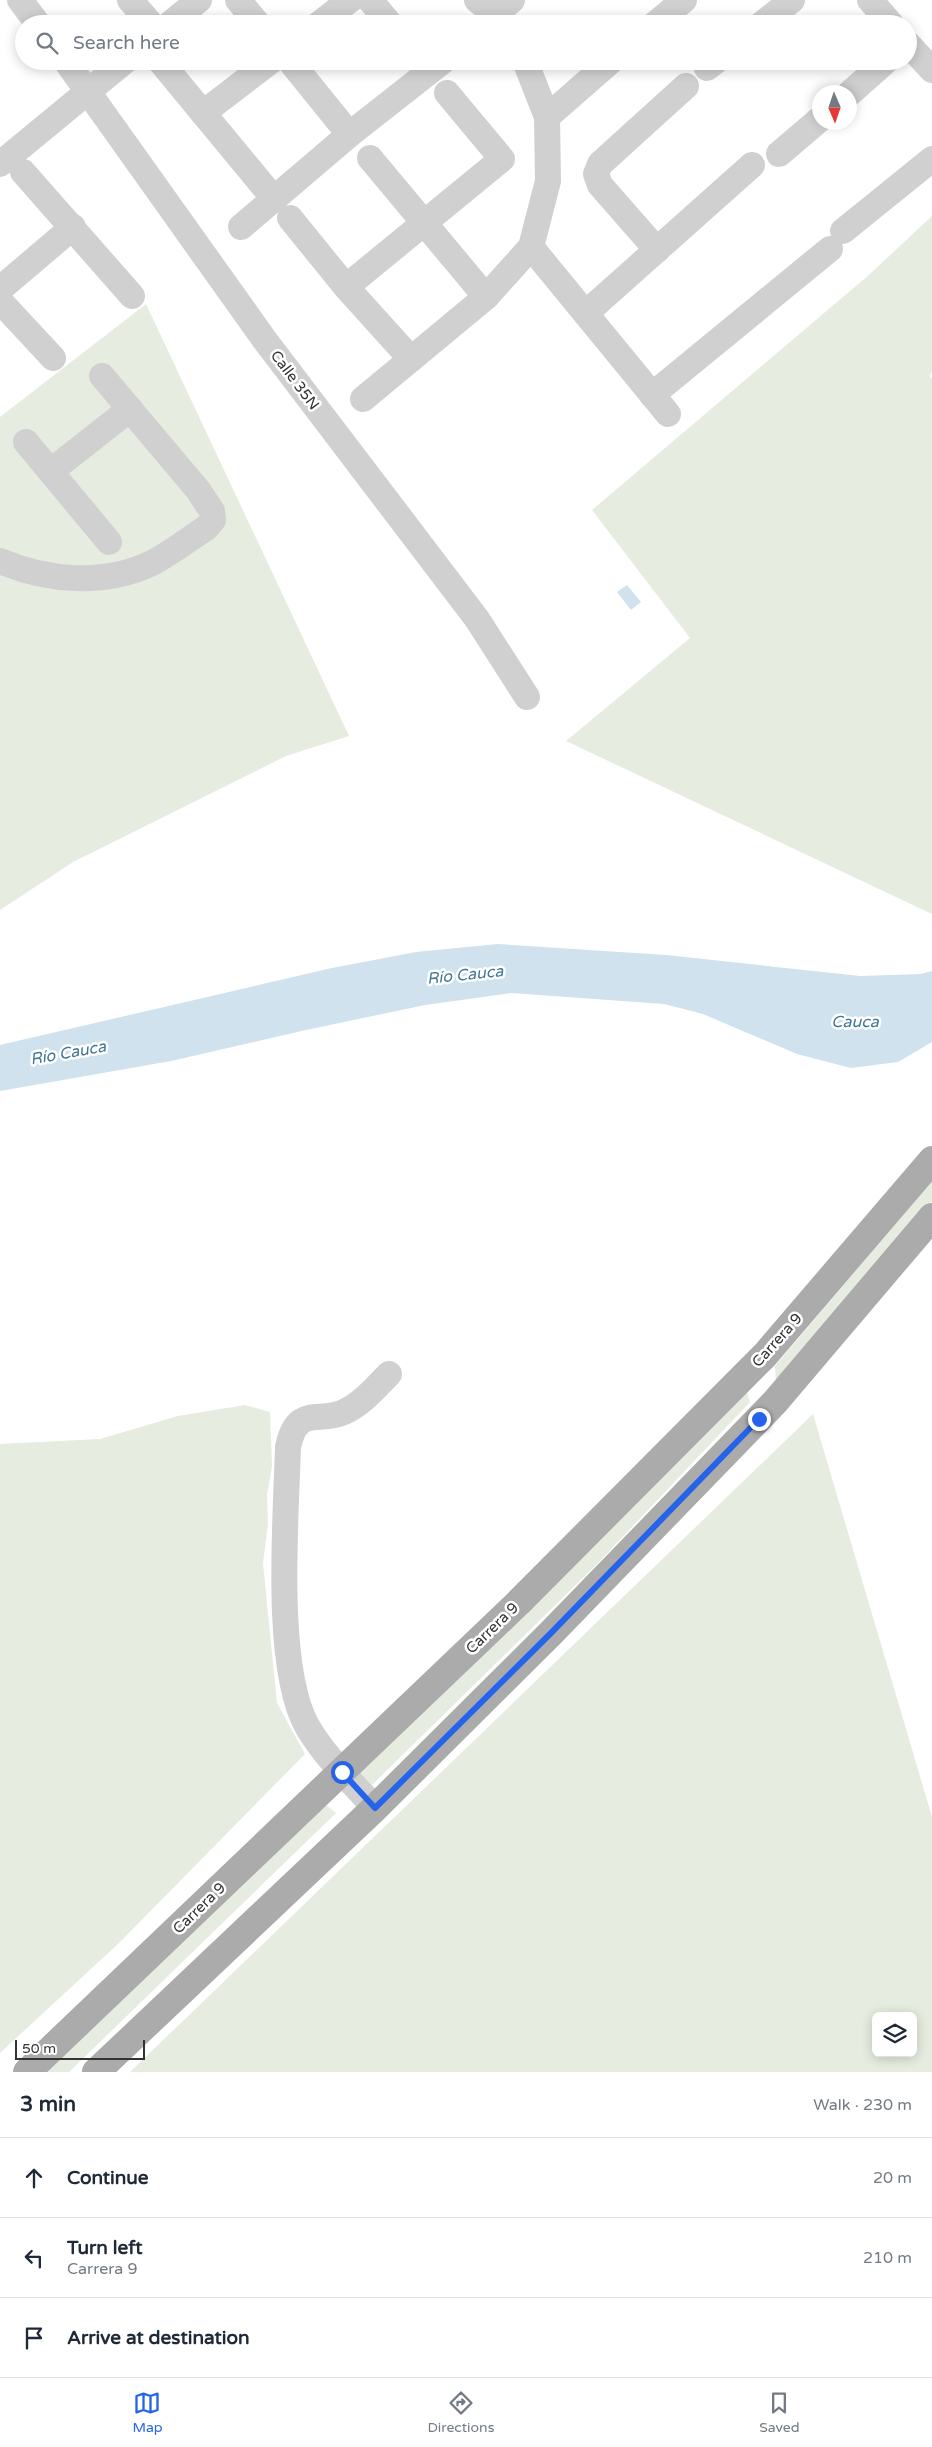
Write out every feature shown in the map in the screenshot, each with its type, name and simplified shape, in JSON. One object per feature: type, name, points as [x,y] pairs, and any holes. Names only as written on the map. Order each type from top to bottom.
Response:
[{"type":"main road","name":"Carrera 9","points":[[27,2072],[518,1603],[765,1355],[932,1160]]},
{"type":"main road","points":[[96,2072],[375,1808],[551,1633],[775,1402],[932,1217]]},
{"type":"main road","points":[[765,1355],[762,1387],[765,1396],[775,1402]]},
{"type":"street","points":[[20,0],[31,15]]},
{"type":"street","points":[[130,0],[143,15]]},
{"type":"street","points":[[181,15],[199,0]]},
{"type":"street","points":[[238,0],[250,15]]},
{"type":"street","points":[[331,15],[350,0]]},
{"type":"street","points":[[370,0],[382,15]]},
{"type":"street","points":[[666,15],[684,0]]},
{"type":"street","points":[[773,15],[792,0]]},
{"type":"street","points":[[870,0],[883,15]]},
{"type":"street","points":[[917,54],[932,70]]},
{"type":"street","name":"Calle 35N","points":[[72,70],[264,339],[477,618],[527,697]]},
{"type":"street","points":[[114,70],[88,92],[11,168],[73,227],[132,296]]},
{"type":"street","points":[[167,70],[265,188]]},
{"type":"street","points":[[203,113],[259,70]]},
{"type":"street","points":[[297,70],[340,124]]},
{"type":"street","points":[[241,227],[350,134],[431,70]]},
{"type":"street","points":[[363,400],[486,297],[532,247],[548,181],[547,117],[529,70]]},
{"type":"street","points":[[547,117],[601,70]]},
{"type":"street","points":[[857,87],[876,70]]},
{"type":"street","points":[[657,250],[600,185],[596,174],[600,164],[686,86]]},
{"type":"street","points":[[346,287],[502,159],[447,93]]},
{"type":"street","points":[[779,154],[812,126]]},
{"type":"street","points":[[370,158],[486,297]]},
{"type":"street","points":[[532,247],[660,405],[837,240],[932,159]]},
{"type":"street","points":[[586,314],[752,165]]},
{"type":"street","points":[[290,218],[346,287],[411,359]]},
{"type":"street","points":[[0,289],[73,227]]},
{"type":"street","points":[[0,301],[53,358]]},
{"type":"street","points":[[0,561],[25,572],[78,580],[106,576],[152,563],[206,528],[213,520],[212,511],[198,490],[102,376]]},
{"type":"street","points":[[51,471],[130,409]]},
{"type":"street","points":[[26,442],[109,542]]},
{"type":"street","points":[[375,1808],[342,1772],[307,1726],[292,1681],[287,1628],[286,1582],[288,1447],[295,1426],[306,1419],[342,1414],[353,1408],[389,1374]]},
{"type":"shaded area","points":[[932,216],[932,371],[930,376],[932,379],[932,914],[566,741],[690,638],[592,510],[870,274]]},
{"type":"shaded area","points":[[146,304],[349,736],[286,756],[73,862],[0,910],[0,417]]},
{"type":"shaded area","points":[[932,1181],[932,1201],[776,1383],[775,1366]]},
{"type":"shaded area","points":[[746,1389],[750,1402],[597,1564],[372,1785],[357,1769]]},
{"type":"shaded area","points":[[245,1405],[270,1412],[272,1466],[267,1495],[268,1524],[263,1563],[277,1703],[305,1754],[119,1943],[0,2053],[0,1444],[100,1439],[178,1416]]},
{"type":"shaded area","points":[[813,1414],[932,1817],[932,2072],[130,2072]]},
{"type":"shaded area","points":[[325,1804],[336,1813],[69,2072],[44,2072]]},
{"type":"water","points":[[627,585],[641,602],[631,610],[617,592]]},
{"type":"water","name":"Cauca","points":[[498,944],[666,955],[860,976],[921,974],[932,971],[932,1042],[898,1062],[851,1068],[797,1054],[703,1014],[664,1004],[512,993],[425,1005],[171,1061],[0,1091],[0,1045],[332,968],[416,952]]},
{"type":"route","points":[[342,1772],[375,1808],[551,1633],[759,1419]]},
{"type":"water label","name":"Río Cauca","points":[[465,975]]},
{"type":"water label","name":"Río Cauca","points":[[68,1053]]}]
